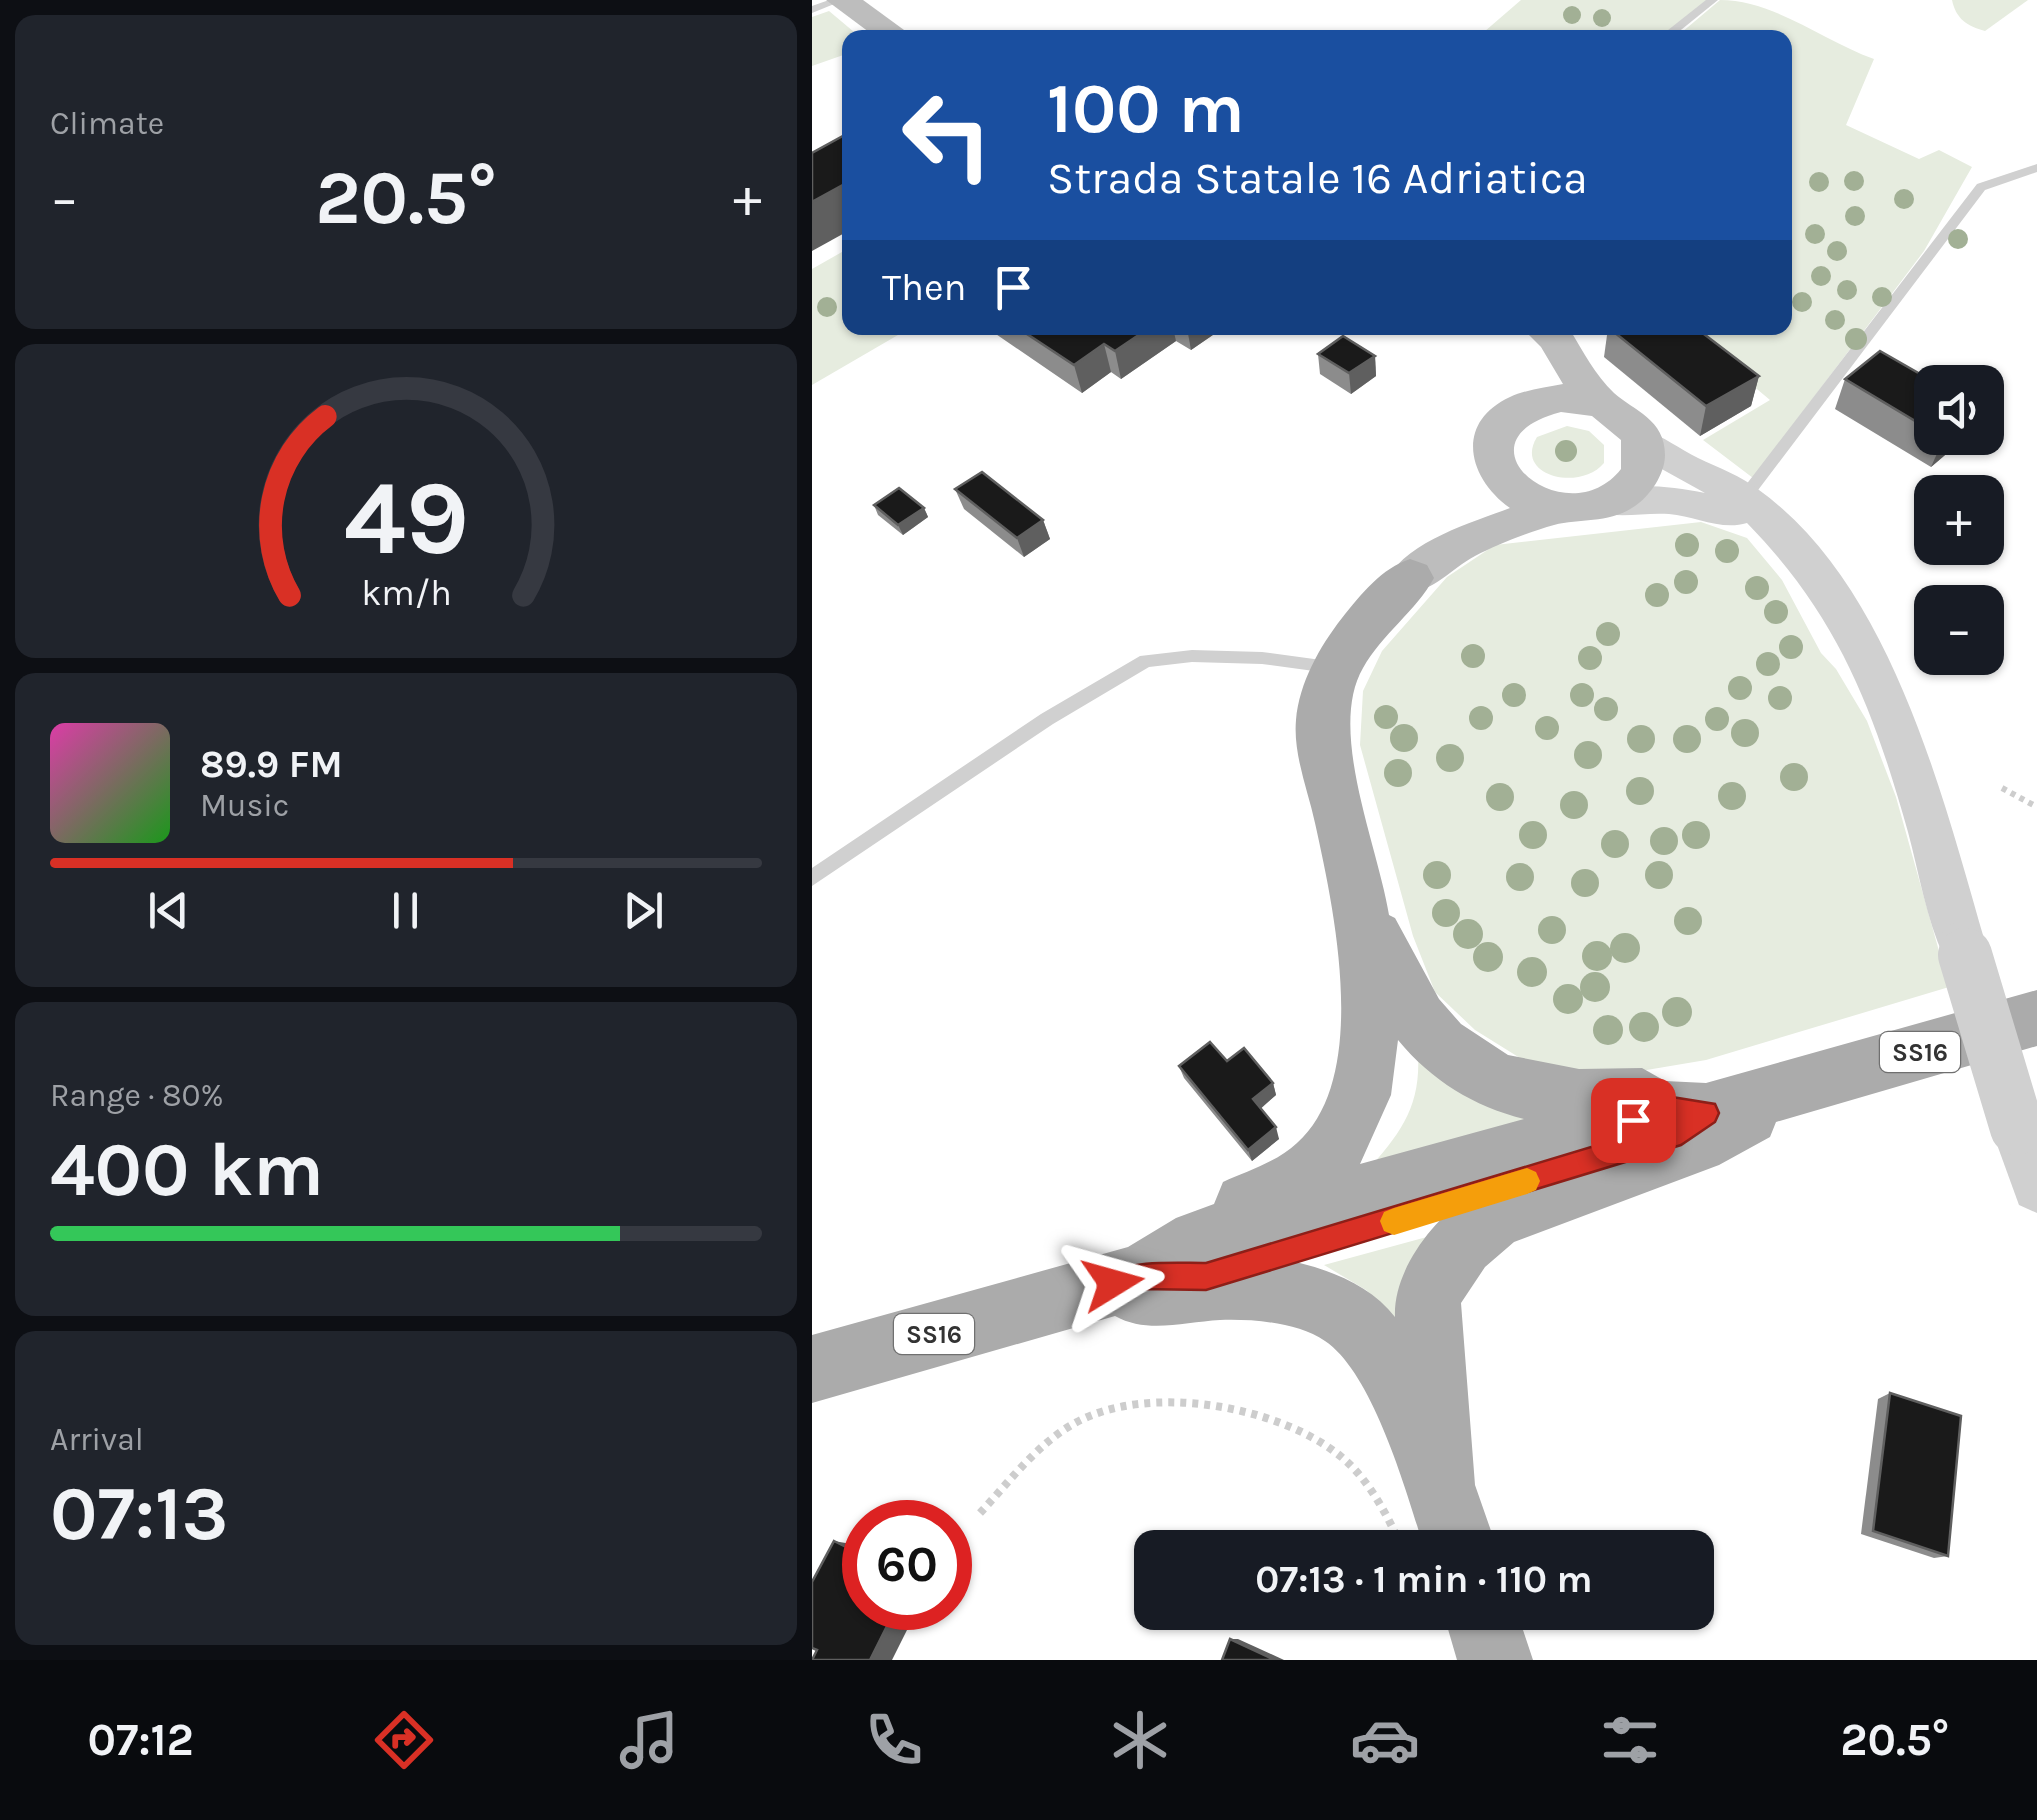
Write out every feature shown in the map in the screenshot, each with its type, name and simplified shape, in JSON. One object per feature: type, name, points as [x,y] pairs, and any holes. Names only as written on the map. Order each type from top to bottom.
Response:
[{"type":"main road","points":[[841,0],[887,30]]},
{"type":"main road","points":[[1523,335],[1528,358],[1523,406]]},
{"type":"main road","points":[[1551,335],[1574,372],[1602,404]]},
{"type":"main road","points":[[1056,1298],[1280,1188],[1320,1165],[1336,1146],[1350,1122],[1369,1041],[1369,959],[1363,911],[1322,732],[1325,700],[1336,668],[1382,604],[1410,578],[1459,545],[1554,508],[1593,507],[1629,491],[1641,476],[1646,460],[1644,443],[1621,414],[1602,404],[1562,398],[1523,406],[1496,427],[1490,455],[1459,512],[1410,578]]},
{"type":"main road","points":[[1490,455],[1495,473],[1509,489],[1554,508]]},
{"type":"main road","points":[[1363,911],[1417,1019],[1454,1058],[1496,1084],[1543,1096],[1597,1102],[1804,1086]]},
{"type":"main road","name":"SS16","points":[[812,1370],[1141,1276],[1206,1277],[1224,1272],[1681,1133],[1706,1113],[2036,1018]]},
{"type":"main road","points":[[1441,1481],[1428,1303],[1436,1278],[1469,1232],[1494,1216],[1697,1143],[1804,1086]]},
{"type":"main road","points":[[1056,1298],[1260,1288],[1318,1304],[1354,1321],[1377,1347],[1441,1481],[1456,1530]]},
{"type":"main road","points":[[1486,1630],[1495,1660]]},
{"type":"street","points":[[1644,443],[1682,469],[1744,498],[1789,540],[1845,616],[1887,701],[2036,1187]]},
{"type":"street","points":[[1611,502],[1670,500],[1709,506],[1789,540]]},
{"type":"lane","points":[[812,10],[841,0]]},
{"type":"lane","points":[[1673,30],[1712,0]]},
{"type":"lane","points":[[1744,498],[1981,188],[2036,168]]},
{"type":"lane","points":[[812,878],[1047,719],[1146,661],[1192,656],[1262,658],[1336,668]]},
{"type":"path","points":[[2002,788],[2036,807]]},
{"type":"path","points":[[980,1514],[1035,1454],[1084,1417],[1138,1404],[1196,1405],[1280,1419],[1341,1456],[1388,1514],[1395,1530]]},
{"type":"shaded area","points":[[1521,0],[1710,0],[1670,30],[1486,30]]},
{"type":"shaded area","points":[[1720,0],[1740,2],[1779,14],[1874,59],[1846,125],[1919,159],[1939,150],[1972,167],[1924,251],[1753,478],[1703,440],[1770,400],[1692,335],[1792,335],[1792,30],[1684,30]]},
{"type":"shaded area","points":[[1952,0],[2028,0],[1985,31],[1963,21]]},
{"type":"shaded area","points":[[829,11],[852,30],[842,30],[842,55],[812,66],[812,17]]},
{"type":"shaded area","points":[[842,252],[842,335],[898,335],[812,385],[812,269]]},
{"type":"shaded area","points":[[1567,426],[1589,431],[1604,445],[1604,463],[1593,472],[1580,477],[1552,476],[1534,462],[1532,451],[1537,437]]},
{"type":"shaded area","points":[[1701,522],[1747,538],[1782,580],[1821,653],[1836,669],[1867,721],[1896,797],[1949,987],[1706,1060],[1599,1078],[1533,1066],[1475,1030],[1435,992],[1413,936],[1360,745],[1363,691],[1382,651],[1447,577],[1495,545]]},
{"type":"shaded area","points":[[1418,1053],[1548,1117],[1366,1172],[1406,1118],[1416,1089]]},
{"type":"shaded area","points":[[1456,1229],[1397,1320],[1366,1290],[1324,1265]]},
{"type":"building","points":[[842,136],[842,185],[812,202],[812,153]]},
{"type":"building","points":[[1029,335],[1139,335],[1115,351],[1104,344],[1074,365]]},
{"type":"building","points":[[1618,335],[1705,335],[1759,376],[1706,406]]},
{"type":"building","points":[[1343,336],[1375,356],[1349,373],[1318,354]]},
{"type":"building","points":[[1880,351],[1914,371],[1914,420],[1845,379]]},
{"type":"building","points":[[982,472],[1043,520],[1017,538],[955,489]]},
{"type":"building","points":[[899,488],[924,508],[898,525],[874,505]]},
{"type":"building","points":[[1210,1042],[1227,1061],[1244,1048],[1273,1083],[1253,1099],[1276,1127],[1248,1150],[1179,1066]]},
{"type":"building","points":[[1890,1393],[1961,1416],[1948,1556],[1873,1531]]},
{"type":"building","points":[[834,1541],[842,1545],[842,1630],[885,1630],[870,1660],[812,1660],[817,1650],[812,1648],[812,1582]]},
{"type":"building","points":[[1230,1639],[1275,1660],[1222,1660]]},
{"type":"slow traffic","points":[[1394,1221],[1527,1181]]},
{"type":"route","points":[[1113,1283],[1141,1276],[1206,1277],[1681,1133],[1706,1113],[1672,1109],[1633,1120]]}]
